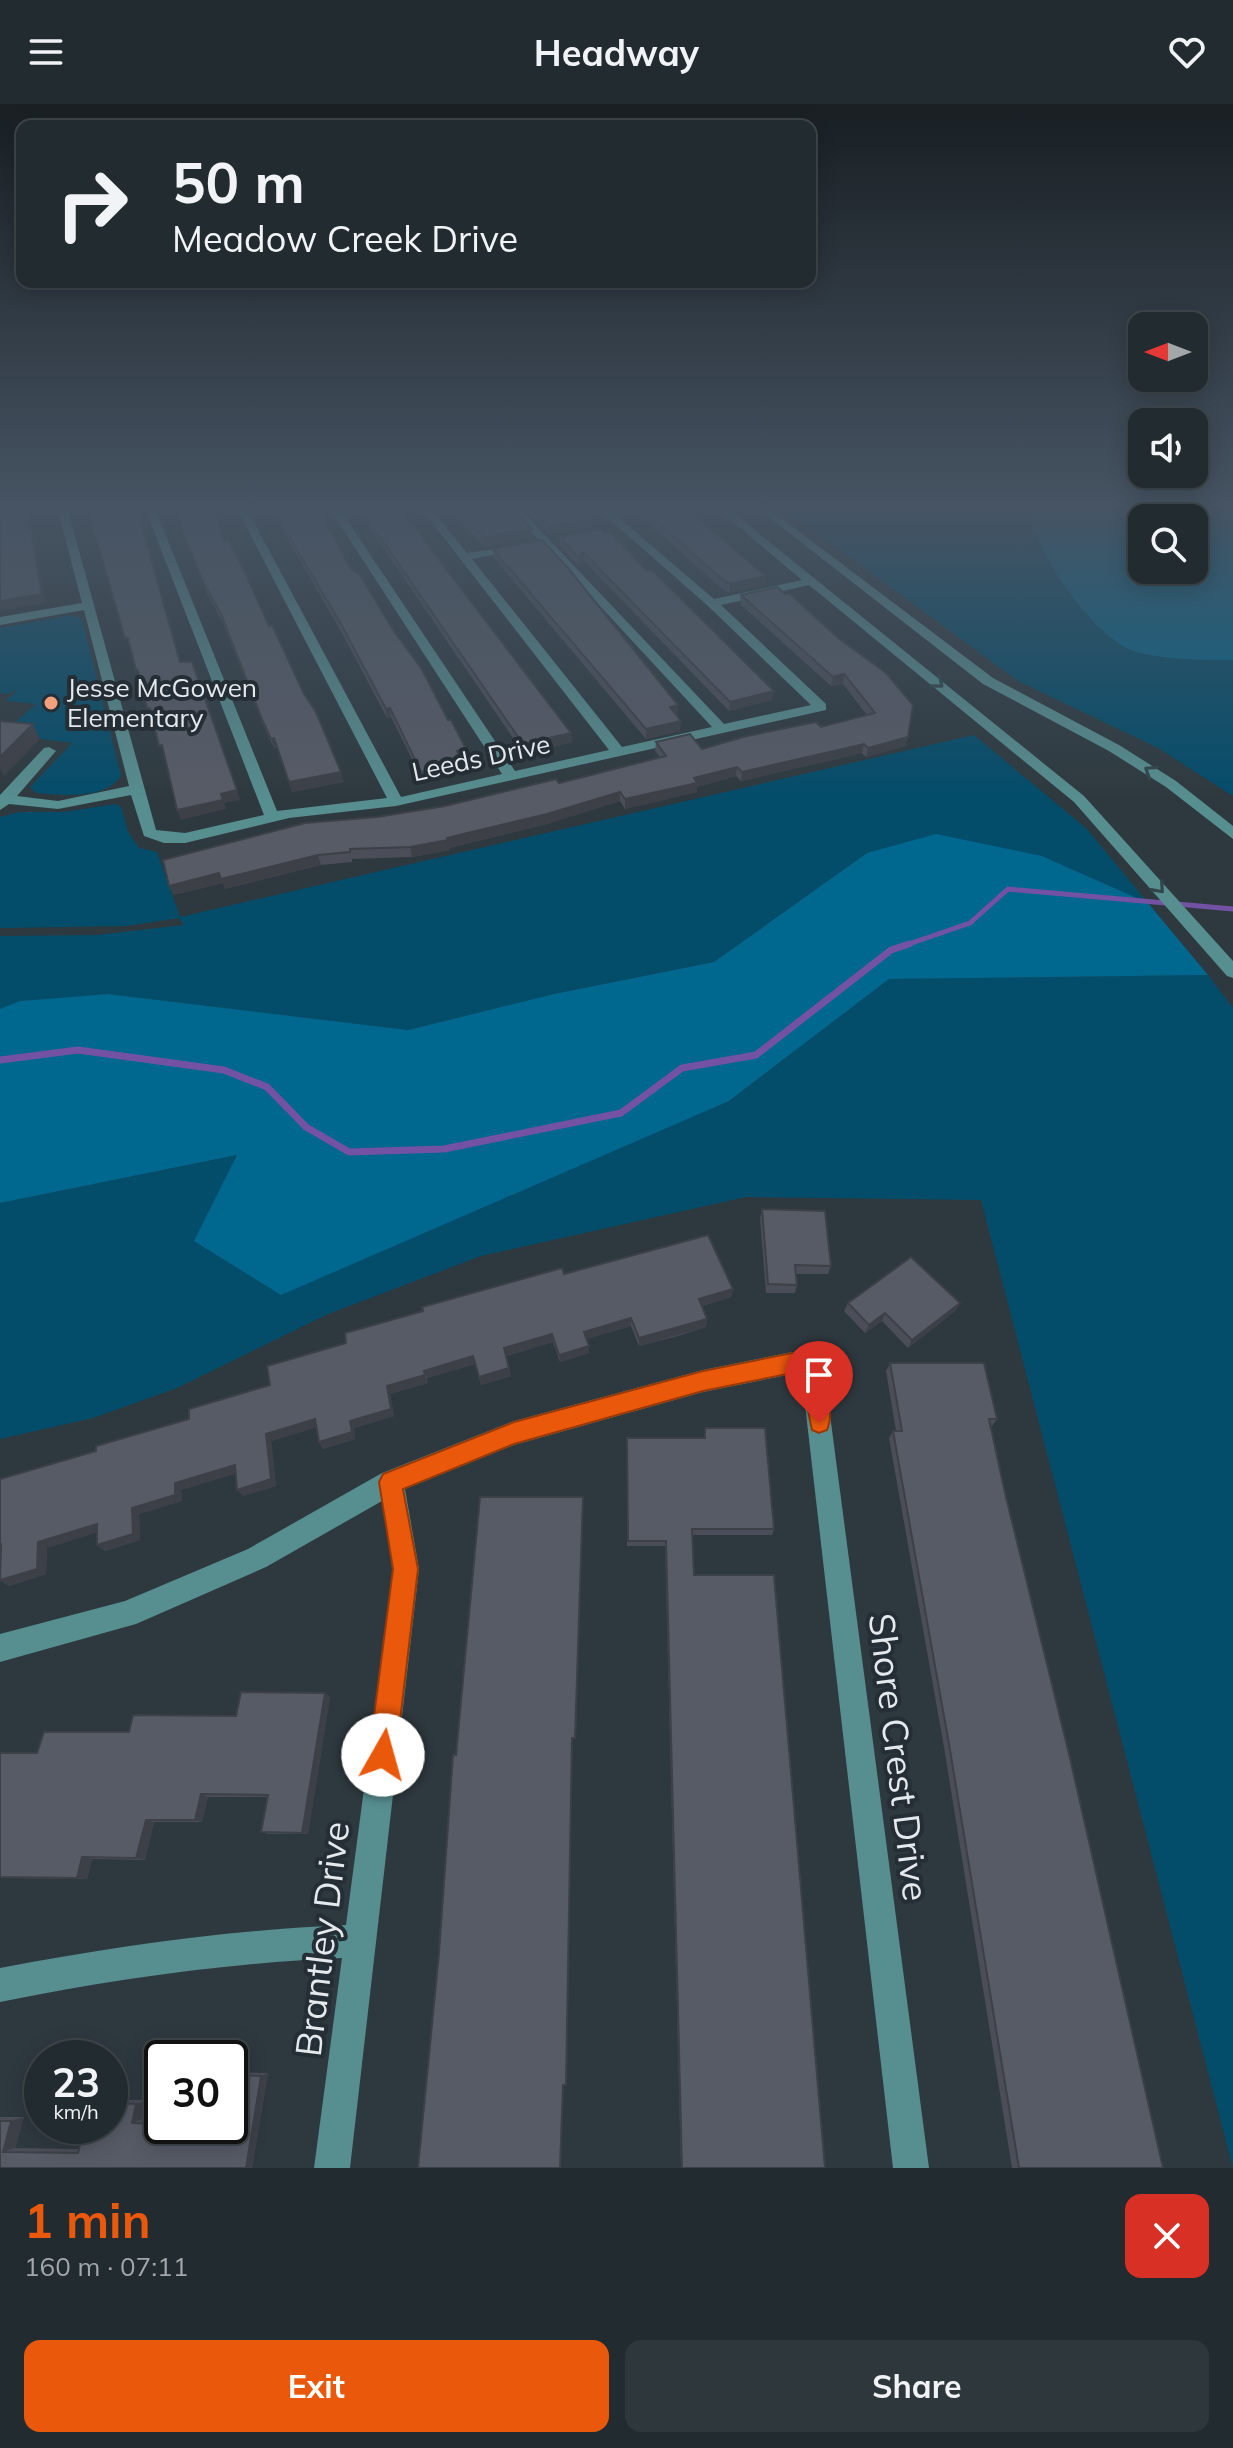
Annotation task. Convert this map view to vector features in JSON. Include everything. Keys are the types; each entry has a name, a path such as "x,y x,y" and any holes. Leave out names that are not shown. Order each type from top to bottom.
{"street":[{"path":"0,621 80,607"},
{"path":"2,801 58,805 137,789 88,607"},
{"path":"189,607 272,817"},
{"path":"297,607 396,802"},
{"path":"400,607 511,776"},
{"path":"505,607 619,753"},
{"path":"608,607 722,730"},
{"name":"Leeds Drive","path":"137,789 149,833 164,838 185,838 272,817 396,802 821,707 717,607"},
{"path":"843,607 1079,799 1233,972"},
{"path":"892,607 988,681 1114,748 1171,784 1233,834"},
{"path":"2,801 49,751"},
{"name":"Shore Crest Drive","path":"391,1482 514,1433 703,1381 792,1363 815,1392 911,2168"},
{"path":"0,1648 126,1614 185,1589 257,1558 391,1482"},
{"name":"Brantley Drive","path":"332,2168 406,1569 391,1482"},
{"path":"0,1985 116,1962 265,1945 360,1941"}],"shaded area":[{"path":"918,607 1082,607 1105,632 1123,646 1140,653 1198,660 1233,660 1233,796 1158,748 1018,681"},
{"path":"1082,607 1233,607 1233,660 1198,660 1140,653 1105,633"},
{"path":"72,615 82,619 121,776 114,784 94,792 70,795 36,793 30,787 72,743 2,734 36,704 6,701 18,688 8,694 0,693 0,628"},
{"path":"974,735 1087,829 1148,903 1042,856 867,853 714,962 554,994 408,1030 108,994 21,1001 0,1009 0,936 97,935 184,925 179,918 126,926 0,928 0,817 20,812 64,812 115,804 121,807 128,832 139,848 157,852 180,917"},
{"path":"936,834 1042,856 1148,903 1208,975 889,979 729,1101 281,1295 194,1241 237,1155 0,1203 0,1009 20,1001 108,994 408,1030 554,994 714,962 867,853"},
{"path":"1208,975 1233,1008 1233,2168 981,1200 746,1197 481,1256 328,1314 177,1388 93,1418 0,1439 0,1203 237,1155 729,1101 889,979"}],"building":[{"path":"116,607 165,607 180,662 192,662 237,790 221,794 223,800 177,810 162,745 159,746 128,638 125,638"},
{"path":"217,607 261,607 316,712 341,772 289,782 274,738 271,739 262,719"},
{"path":"331,607 380,607 421,668 448,720 451,720 466,749 457,751 463,763 421,772 390,708 386,709"},
{"path":"429,607 475,607 571,733 523,744"},
{"path":"543,607 600,607 678,705 670,707 681,721 646,729"},
{"path":"637,607 690,607 774,691 730,702"},
{"path":"755,607 805,607 838,638 886,673 913,705 908,737 868,748 864,744 742,772 737,767 694,778 697,783 625,799 620,792 448,840 410,847 350,849 350,852 318,855 221,879 219,873 169,886 163,860 305,823 377,817 445,806 556,779 559,783 666,756 656,742 690,734 702,749 743,737 816,722 821,727 875,713 844,674 833,677"},
{"path":"0,721 33,724 0,757"},
{"path":"762,1209 825,1211 831,1266 795,1265 797,1285 768,1284"},
{"path":"708,1235 733,1289 699,1299 707,1319 639,1338 631,1318 584,1332 589,1346 559,1355 552,1334 504,1348 509,1368 479,1377 473,1356 424,1371 425,1375 387,1386 391,1409 350,1421 352,1432 319,1442 315,1419 266,1434 271,1479 237,1490 235,1465 175,1483 175,1495 132,1508 133,1534 97,1545 97,1524 38,1542 37,1569 0,1580 0,1479 96,1451 96,1446 189,1419 189,1409 270,1385 267,1366 346,1343 345,1333 423,1311 422,1307 562,1268 564,1274"},
{"path":"911,1257 960,1303 912,1340 885,1313 869,1325 848,1303"},
{"path":"890,1363 984,1363 997,1419 989,1419 1005,1493 1070,1758 1163,2168 1019,2168 949,1744 893,1431 902,1431"},
{"path":"705,1428 765,1428 774,1529 692,1529 694,1575 774,1575 825,2168 682,2168 666,1541 628,1541 627,1438 705,1438"},
{"path":"480,1497 583,1497 575,1738 572,1738 566,2085 563,2085 560,2168 418,2168 439,1953 453,1755 456,1755"},
{"path":"241,1692 325,1693 302,1833 261,1832 268,1795 201,1794 195,1820 146,1820 136,1858 82,1857 77,1878 0,1877 0,1753 37,1753 44,1732 129,1732 133,1715 236,1716"},
{"path":"248,2076 261,2076 246,2168 0,2168 0,2121 11,2121 3,2152 78,2153 80,2144 128,2144 128,2104 136,2104 132,2123 144,2123 144,2144 248,2144"}],"waterway":[{"path":"903,946 970,923 1008,889 1233,909"},
{"path":"903,946 909,944"},
{"path":"0,1060 78,1050 224,1070 267,1087 306,1127 349,1152 444,1149 621,1113 682,1068 756,1055 891,950 903,946"}],"place":[{"name":"Jesse McGowen Elementary","path":"51,703"}],"route":[{"path":"383,1755 406,1569 391,1482 514,1433 703,1381 792,1363 815,1392 819,1423"}]}
